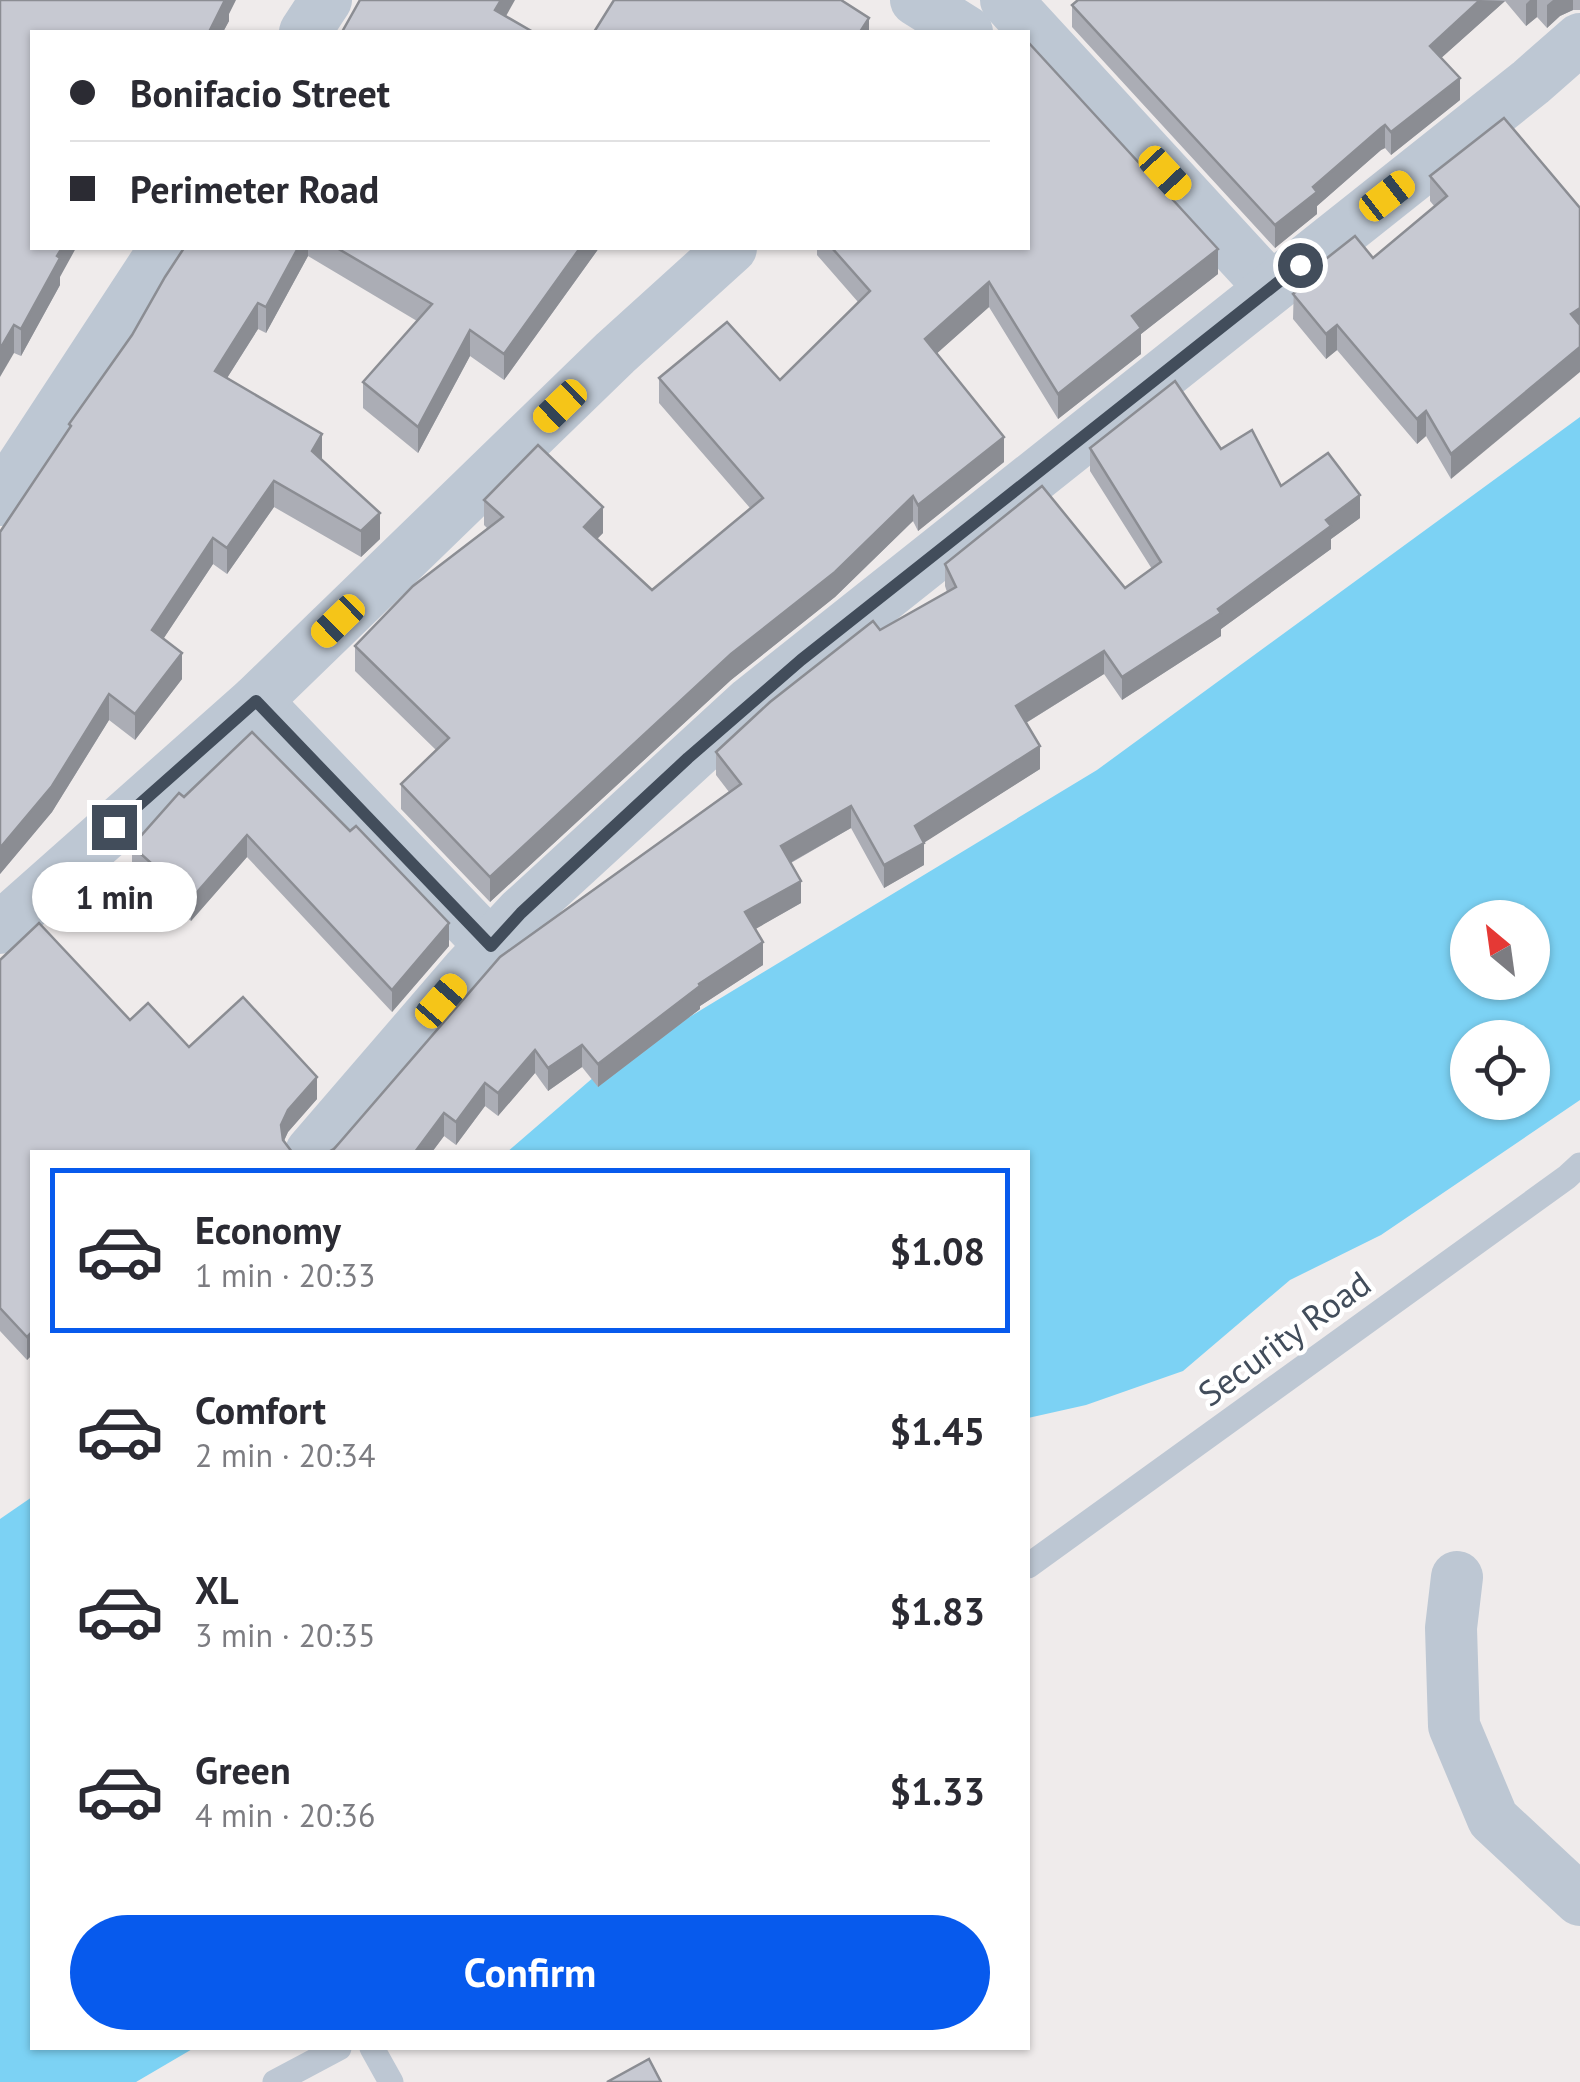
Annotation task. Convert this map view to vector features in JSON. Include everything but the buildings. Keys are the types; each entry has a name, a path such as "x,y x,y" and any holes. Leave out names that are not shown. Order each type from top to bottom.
{"street":[{"path":"305,30 326,0"},
{"path":"916,0 964,30"},
{"path":"969,30 1004,0 1272,288"},
{"path":"313,1150 521,913 750,702 1531,82 1580,39"},
{"path":"0,500 163,250"},
{"path":"0,928 256,701 615,353 728,250"},
{"path":"256,701 491,946"},
{"path":"1457,1577 1451,1628 1454,1726 1493,1819 1580,1900"}],"lane":[{"name":"Security Road","path":"1030,1565 1580,1166"},
{"path":"275,2082 335,2050"},
{"path":"373,2050 391,2082"}],"water":[{"path":"1580,417 1580,1100 1381,1235 1290,1280 1183,1371 1086,1405 1030,1418 1030,1150 509,1150 602,1070 1097,770"},
{"path":"30,1498 30,2050 191,2050 136,2082 0,2082 0,1519"}],"route":[{"path":"114,827 256,701 491,946 521,913 750,702 1300,265"}]}
